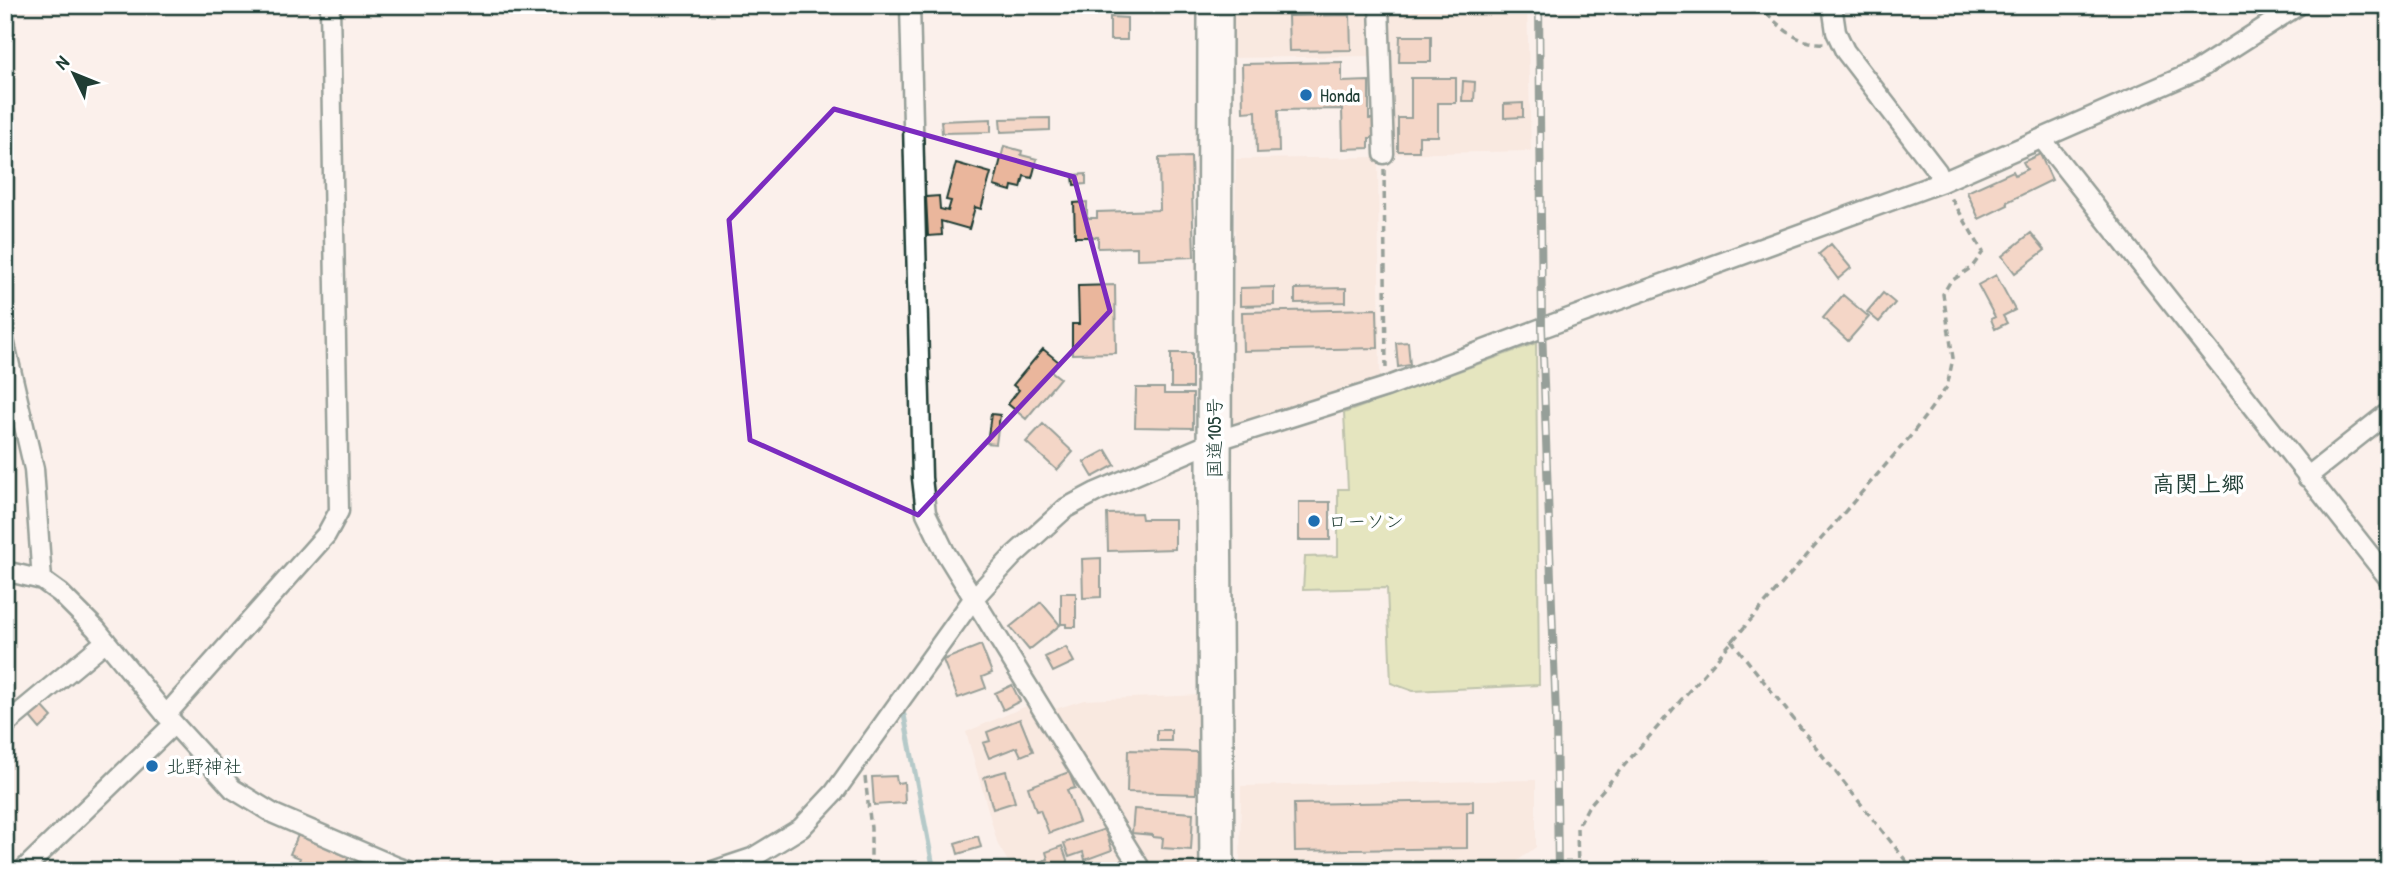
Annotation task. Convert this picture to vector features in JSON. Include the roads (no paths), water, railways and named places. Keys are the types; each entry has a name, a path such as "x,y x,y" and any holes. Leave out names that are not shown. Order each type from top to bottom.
{"highway":[{"name":"国道105号","path":"1215,5 1217,871"}],"street":[{"path":"22,871 170,719 326,535 339,511 330,5"},
{"path":"910,5 922,478 926,513 973,599 1142,871"},
{"path":"1379,5 1384,154"},
{"path":"1832,5 1839,39 1846,51 1937,171 1942,182"},
{"path":"713,871 752,858 801,828 834,793 973,599 1013,556 1066,508 1096,492 1215,441 1386,387 1942,182 2196,71 2299,5"},
{"path":"2042,139 2389,579"},
{"path":"5,344 34,469 42,580"},
{"path":"2307,477 2389,412"},
{"path":"5,571 42,580 60,593 106,641 170,719 233,789 264,808 409,871"},
{"path":"5,725 106,641"}],"waterway":[{"path":"904,715 934,871"}],"railway":[{"path":"1539,5 1542,328 1556,717 1558,871"}],"place":[{"name":"Honda","path":"1306,95"},
{"name":"ローソン","path":"1314,521"},
{"name":"北野神社","path":"152,766"}],"district":[{"name":"高関上郷","path":"2198,484"}]}
